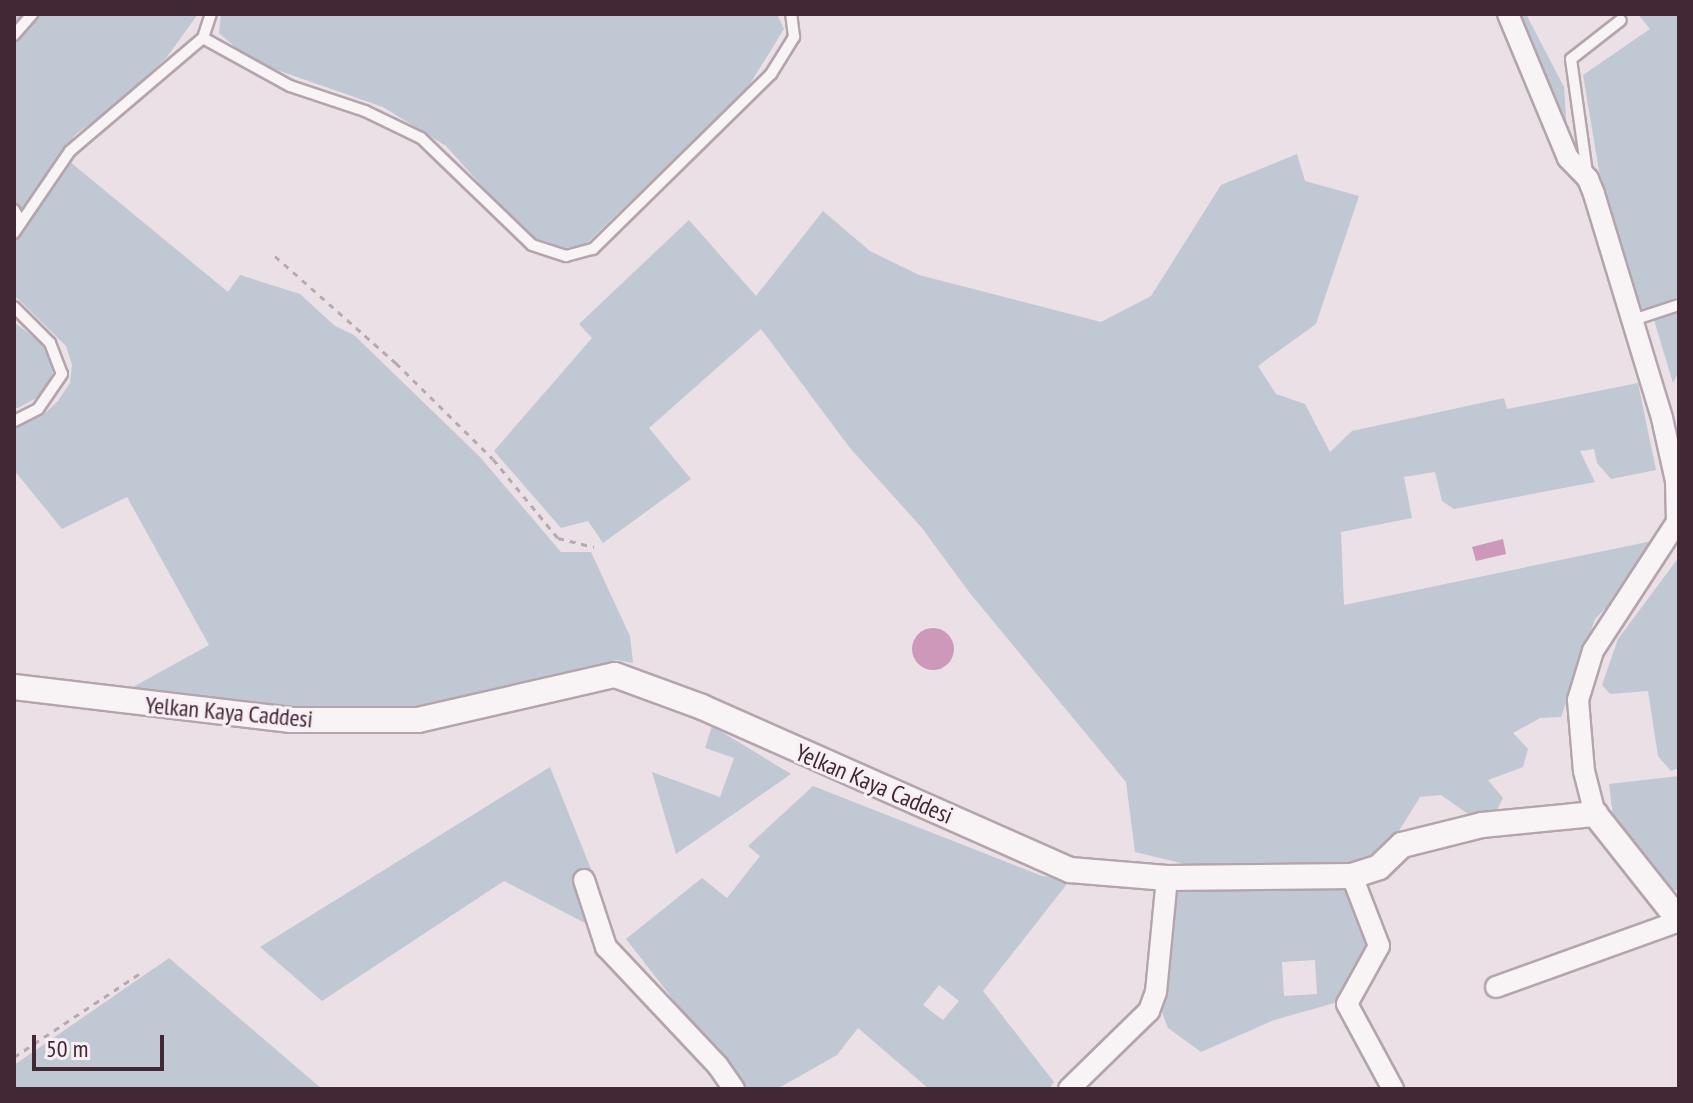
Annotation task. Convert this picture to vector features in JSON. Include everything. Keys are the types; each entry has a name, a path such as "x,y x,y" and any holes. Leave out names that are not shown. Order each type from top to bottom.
{"street":[{"path":"1496,987 1679,920 1595,814 1584,771 1578,700 1593,651 1677,522 1676,481 1633,320 1588,179 1568,158 1508,14"},
{"name":"Yelkan Kaya Caddesi","path":"14,687 291,720 418,720 615,675 702,707 1070,870 1167,878 1352,876 1379,867 1402,845 1469,828 1595,814"},
{"path":"1352,876 1379,946 1347,1004 1393,1089"},
{"path":"1069,1089 1149,1011 1156,992 1167,878"},
{"path":"584,880 606,947 718,1066 734,1089"}],"lane":[{"path":"14,35 32,14"},
{"path":"14,233 85,135 115,116 203,38 211,14"},
{"path":"203,38 278,80 385,119 421,138 532,245 566,256 593,249 762,85 794,37 791,14"},
{"path":"1588,179 1571,59 1621,20"},
{"path":"14,210 21,222"},
{"path":"1633,320 1679,305"},
{"path":"14,307 50,343 62,374 38,409 14,421"}],"path":[{"path":"275,256 396,363 493,459 558,538 594,547"},
{"path":"14,1057 139,974"}],"shaded area":[{"path":"14,14 198,14 167,57 114,107 76,134 14,220"},
{"path":"221,14 777,14 784,29 748,87 586,244 565,248 526,235 446,146 383,107 251,61 219,33"},
{"path":"1515,14 1526,14 1564,87 1567,132"},
{"path":"1638,14 1679,14 1679,296 1647,312 1641,308 1599,171 1583,75 1650,29"},
{"path":"1297,154 1305,181 1359,196 1316,324 1258,366 1276,394 1305,404 1330,452 1352,431 1504,398 1507,409 1638,383 1656,470 1611,479 1597,463 1594,449 1580,451 1595,482 1454,509 1442,501 1435,472 1404,477 1412,518 1341,532 1344,605 1652,541 1628,585 1595,619 1561,717 1540,718 1513,733 1528,749 1523,767 1488,780 1503,798 1497,810 1474,818 1441,795 1420,797 1392,842 1365,863 1345,870 1206,869 1135,852 1126,782 969,592 922,528 850,448 761,329 649,428 691,479 603,543 588,521 561,528 494,451 592,338 579,324 689,220 756,296 823,211 870,251 919,275 1101,322 1151,296 1221,185"},
{"path":"69,161 228,292 240,275 300,294 335,326 354,335 480,457 561,552 591,552 630,636 633,663 617,660 404,711 295,710 133,687 209,645 127,497 62,529 14,470 14,425 42,416 70,383 72,365 66,346 14,295 14,244"},
{"path":"1679,311 1679,371 1673,383 1654,320"},
{"path":"14,322 41,343 53,365 52,380 40,396 18,408 14,408"},
{"path":"1503,539 1506,554 1476,561 1472,547"},
{"path":"1679,557 1679,768 1671,771 1658,756 1648,691 1610,694 1602,685 1618,639"},
{"path":"933,628 948,634 954,649 948,664 933,670 918,664 912,649 918,634"},
{"path":"712,726 791,774 676,854 652,772 720,797 734,758 705,748"},
{"path":"550,767 605,904 610,936 504,881 322,1001 260,947"},
{"path":"1679,776 1679,890 1671,890 1613,816 1609,784"},
{"path":"813,786 1042,876 1070,880 983,991 1054,1082 1049,1089 929,1089 858,1028 837,1055 777,1089 743,1089 626,939 702,878 727,898 760,856 748,846","holes":["939,985 959,1001 943,1020 923,1005"]},
{"path":"1348,883 1369,945 1338,1002 1274,1020 1201,1052 1168,1028 1162,1012 1178,886","holes":["1315,960 1317,994 1284,996 1282,962"]},
{"path":"169,958 322,1089 14,1089 14,1065"}]}
